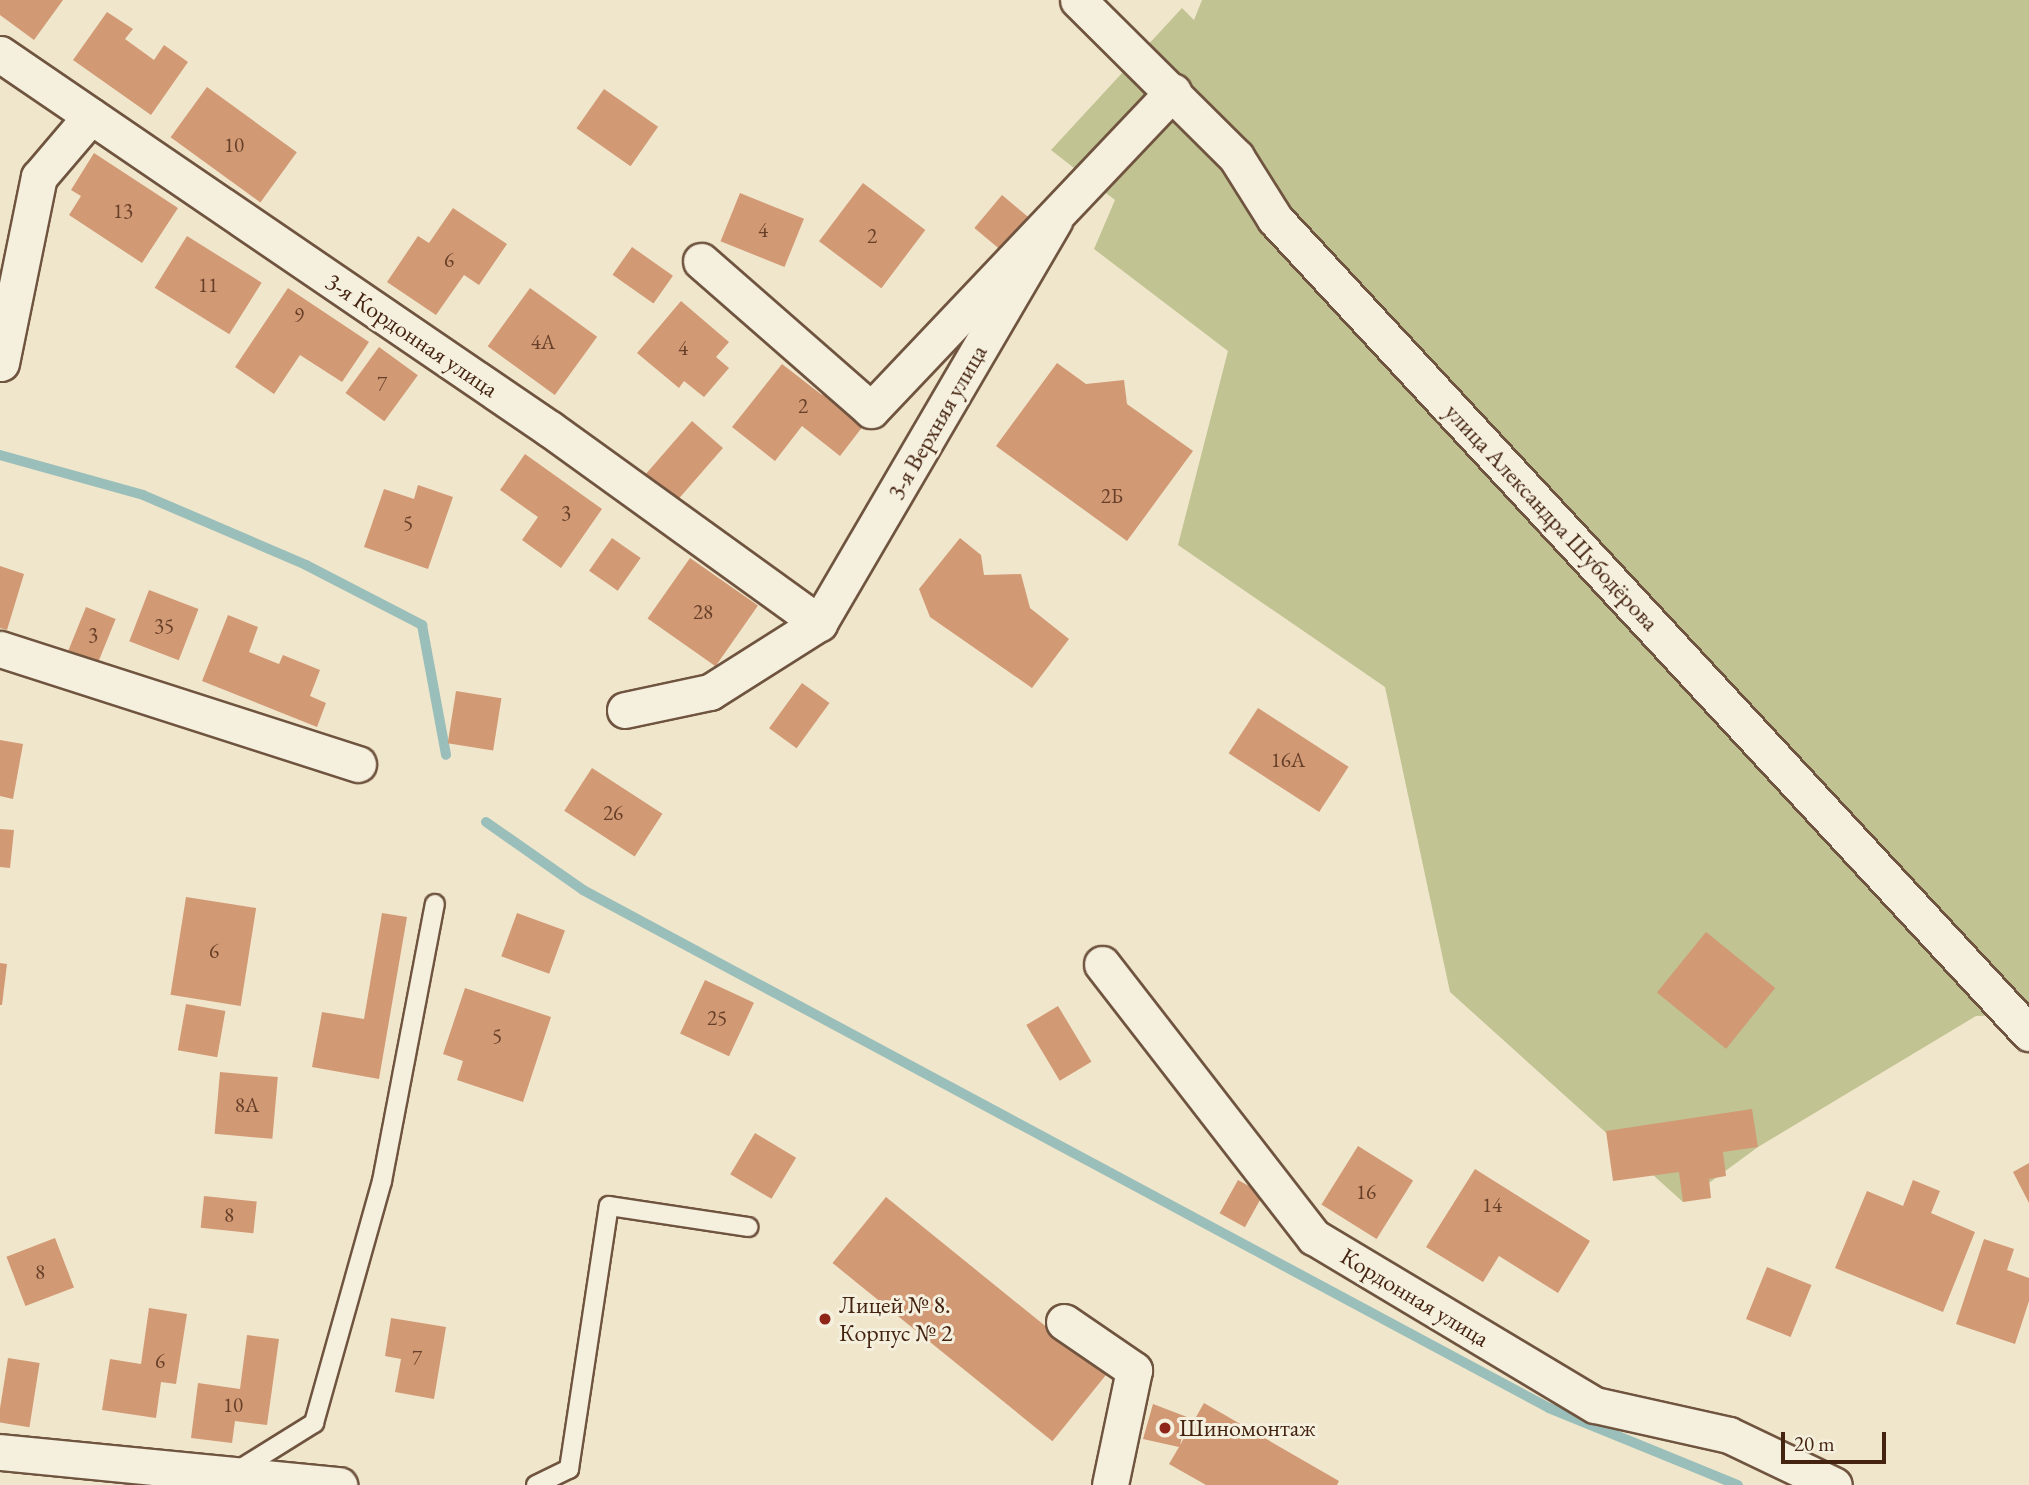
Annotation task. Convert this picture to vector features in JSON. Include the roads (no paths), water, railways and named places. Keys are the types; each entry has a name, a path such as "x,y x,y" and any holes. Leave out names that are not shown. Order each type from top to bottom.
{"street":[{"name":"улица Александра Шубодёрова","path":"1078,0 1236,157 1275,219 2029,1033"},
{"name":"3-я Кордонная улица","path":"0,54 550,429 819,622"},
{"path":"701,261 871,410 1054,221 1173,92"},
{"path":"1,363 39,177 91,116"},
{"name":"3-я Верхняя улица","path":"819,622 1054,221"},
{"path":"625,710 710,692 819,622"},
{"path":"0,649 358,764"},
{"name":"Кордонная улица","path":"1102,964 1314,1237 1595,1405 1729,1435 1834,1485"},
{"path":"1064,1322 1134,1370 1110,1485"},
{"path":"0,1452 339,1485"}],"lane":[{"path":"231,1475 314,1423 382,1181 435,904"},
{"path":"536,1485 569,1469 609,1206 748,1227"}],"waterway":[{"path":"0,455 143,495 306,565 422,625 446,755"},
{"path":"486,822 583,890 1549,1408 1738,1485"}],"place":[{"name":"Лицей № 8. Корпус № 2","path":"825,1319"},
{"name":"Шиномонтаж","path":"1165,1428"}]}
